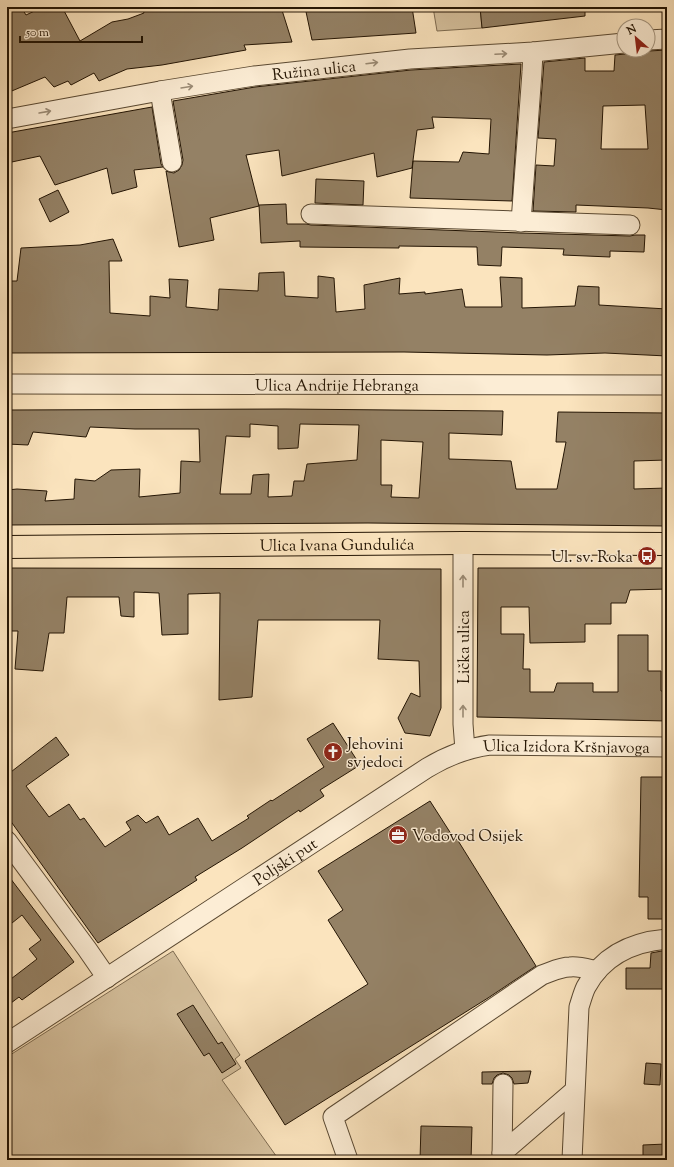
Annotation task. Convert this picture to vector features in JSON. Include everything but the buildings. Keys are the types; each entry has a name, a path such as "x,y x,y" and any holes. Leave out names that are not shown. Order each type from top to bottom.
{"main road":[{"name":"Ulica Ivana Gundulića","path":"7,547 463,543 667,544"}],"street":[{"path":"656,40 667,39"},
{"name":"Ružina ulica","path":"7,119 160,91 254,76 410,59 533,52 616,44"},
{"path":"522,222 533,52"},
{"path":"160,91 172,162"},
{"path":"311,214 630,225"},
{"name":"Ulica Andrije Hebranga","path":"7,384 667,385"},
{"name":"Lička ulica","path":"463,543 463,724 465,750"},
{"name":"Ulica Izidora Kršnjavoga","path":"465,750 490,745 667,747"},
{"name":"Poljski put","path":"7,1043 427,768 453,754 465,750"},
{"path":"7,841 107,978"},
{"path":"572,1160 574,1090 579,1007 586,988 597,971 613,955 631,946 667,939"},
{"path":"348,1160 333,1117 542,976 556,969 570,966 597,971"},
{"path":"502,1084 502,1156"},
{"path":"502,1156 574,1090"}],"shaded area":[{"path":"433,7 480,7 482,28 437,31"},
{"path":"173,951 240,1055 235,1059 241,1068 222,1080 279,1160 7,1160 7,1057"}],"place":[{"name":"Ul. sv. Roka","path":"647,556"},
{"name":"Jehovini svjedoci","path":"333,752"},
{"name":"Vodovod Osijek","path":"398,835"}]}
